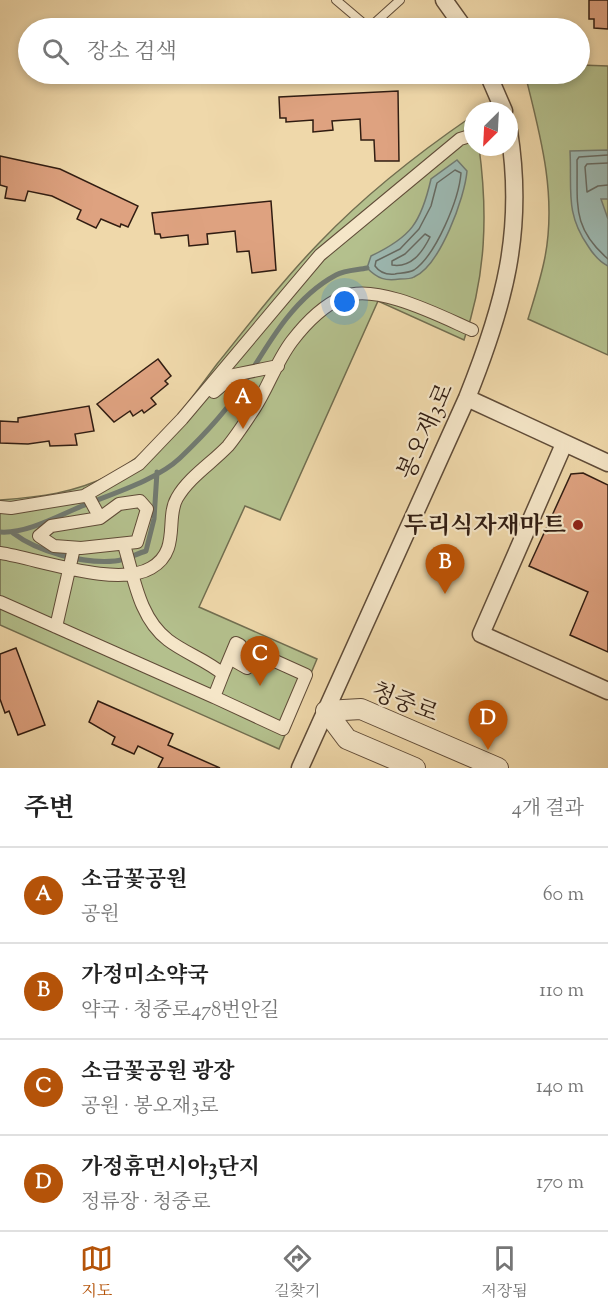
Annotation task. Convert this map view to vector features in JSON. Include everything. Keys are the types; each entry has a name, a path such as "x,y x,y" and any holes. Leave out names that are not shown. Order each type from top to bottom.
{"street":[{"path":"444,0 457,18"},
{"path":"492,84 500,102"},
{"path":"0,507 11,508 87,494 139,464 182,419 320,255 424,168 464,138"},
{"name":"봉오재3로","path":"300,768 467,398 491,338 509,272 515,213 513,156"},
{"path":"0,553 95,575 133,573 152,568 170,544 176,499 228,446 255,408 291,342 317,313 344,296 372,294 416,306 472,330"},
{"path":"182,419 234,375 278,366"},
{"path":"467,398 608,463"},
{"path":"564,444 481,634 608,691"},
{"path":"87,494 100,518"},
{"path":"140,501 147,509 144,527 137,542 124,545 74,548 54,546 39,536 51,526 100,518 119,504 140,501"},
{"path":"124,545 140,603 167,639 206,660 223,674"},
{"path":"56,627 74,548"},
{"path":"0,602 288,731 311,678 255,652 248,668 233,660 240,645 236,643 214,697"},
{"name":"청중로","path":"326,711 361,709 498,768"},
{"path":"326,711 348,739 415,768"}],"lane":[{"path":"336,0 356,18"},
{"path":"379,18 400,0"}],"green space":[{"path":"590,65 608,66 608,355 528,319 545,257 549,210 545,164 527,84 590,84"},
{"path":"464,122 464,156 480,156 484,196 481,268 464,340 378,301 280,520 245,506 199,607 317,659 279,749 0,625 0,500 43,496 84,486 110,475 142,453 169,426 267,302 320,242 392,176"}],"water":[{"path":"608,150 608,199 601,199 608,219 608,266 592,252 576,223 571,201 570,151"},
{"path":"457,160 467,171 462,197 442,245 433,259 424,270 411,278 395,280 375,275 367,268 371,256 405,235 418,218 431,179"}],"building":[{"path":"589,0 608,0 608,29 594,28 594,19 589,18"},
{"path":"398,91 399,161 375,161 374,140 361,140 360,119 332,121 333,130 313,132 313,120 286,122 286,118 280,118 279,97"},
{"path":"0,156 60,169 138,206 128,227 121,224 120,227 101,219 96,228 77,219 81,210 52,196 28,191 25,201 5,198 7,187 0,185"},
{"path":"271,201 276,270 252,273 249,251 237,252 235,231 207,234 208,244 189,246 188,235 161,238 160,234 155,234 152,213"},
{"path":"158,359 171,376 165,381 168,384 151,398 156,404 144,413 142,410 133,416 130,411 114,422 97,404"},
{"path":"89,406 94,431 75,434 77,445 50,446 49,441 28,444 0,443 0,421 18,422 18,418"},
{"name":"두리식자재마트","path":"583,473 608,485 608,652 570,635 588,592 529,566 571,474"},
{"path":"16,648 45,725 18,735 9,711 5,713 0,699 0,654"},
{"path":"98,701 173,734 168,745 220,768 158,768 163,758 138,746 134,754 112,744 115,737 89,722"}],"waterway":[{"path":"0,532 10,532 42,524 133,486 170,466 222,414 294,309 307,296 336,275 367,268"},
{"path":"13,533 48,551 89,561 119,560 146,551 154,519 157,472"}],"place":[{"name":"소금꽃공원","path":"243,429"},
{"name":"두리식자재마트","path":"578,525"},
{"name":"가정미소약국","path":"445,594"},
{"name":"소금꽃공원 광장","path":"260,686"},
{"name":"가정휴먼시아3단지","path":"488,750"}]}
